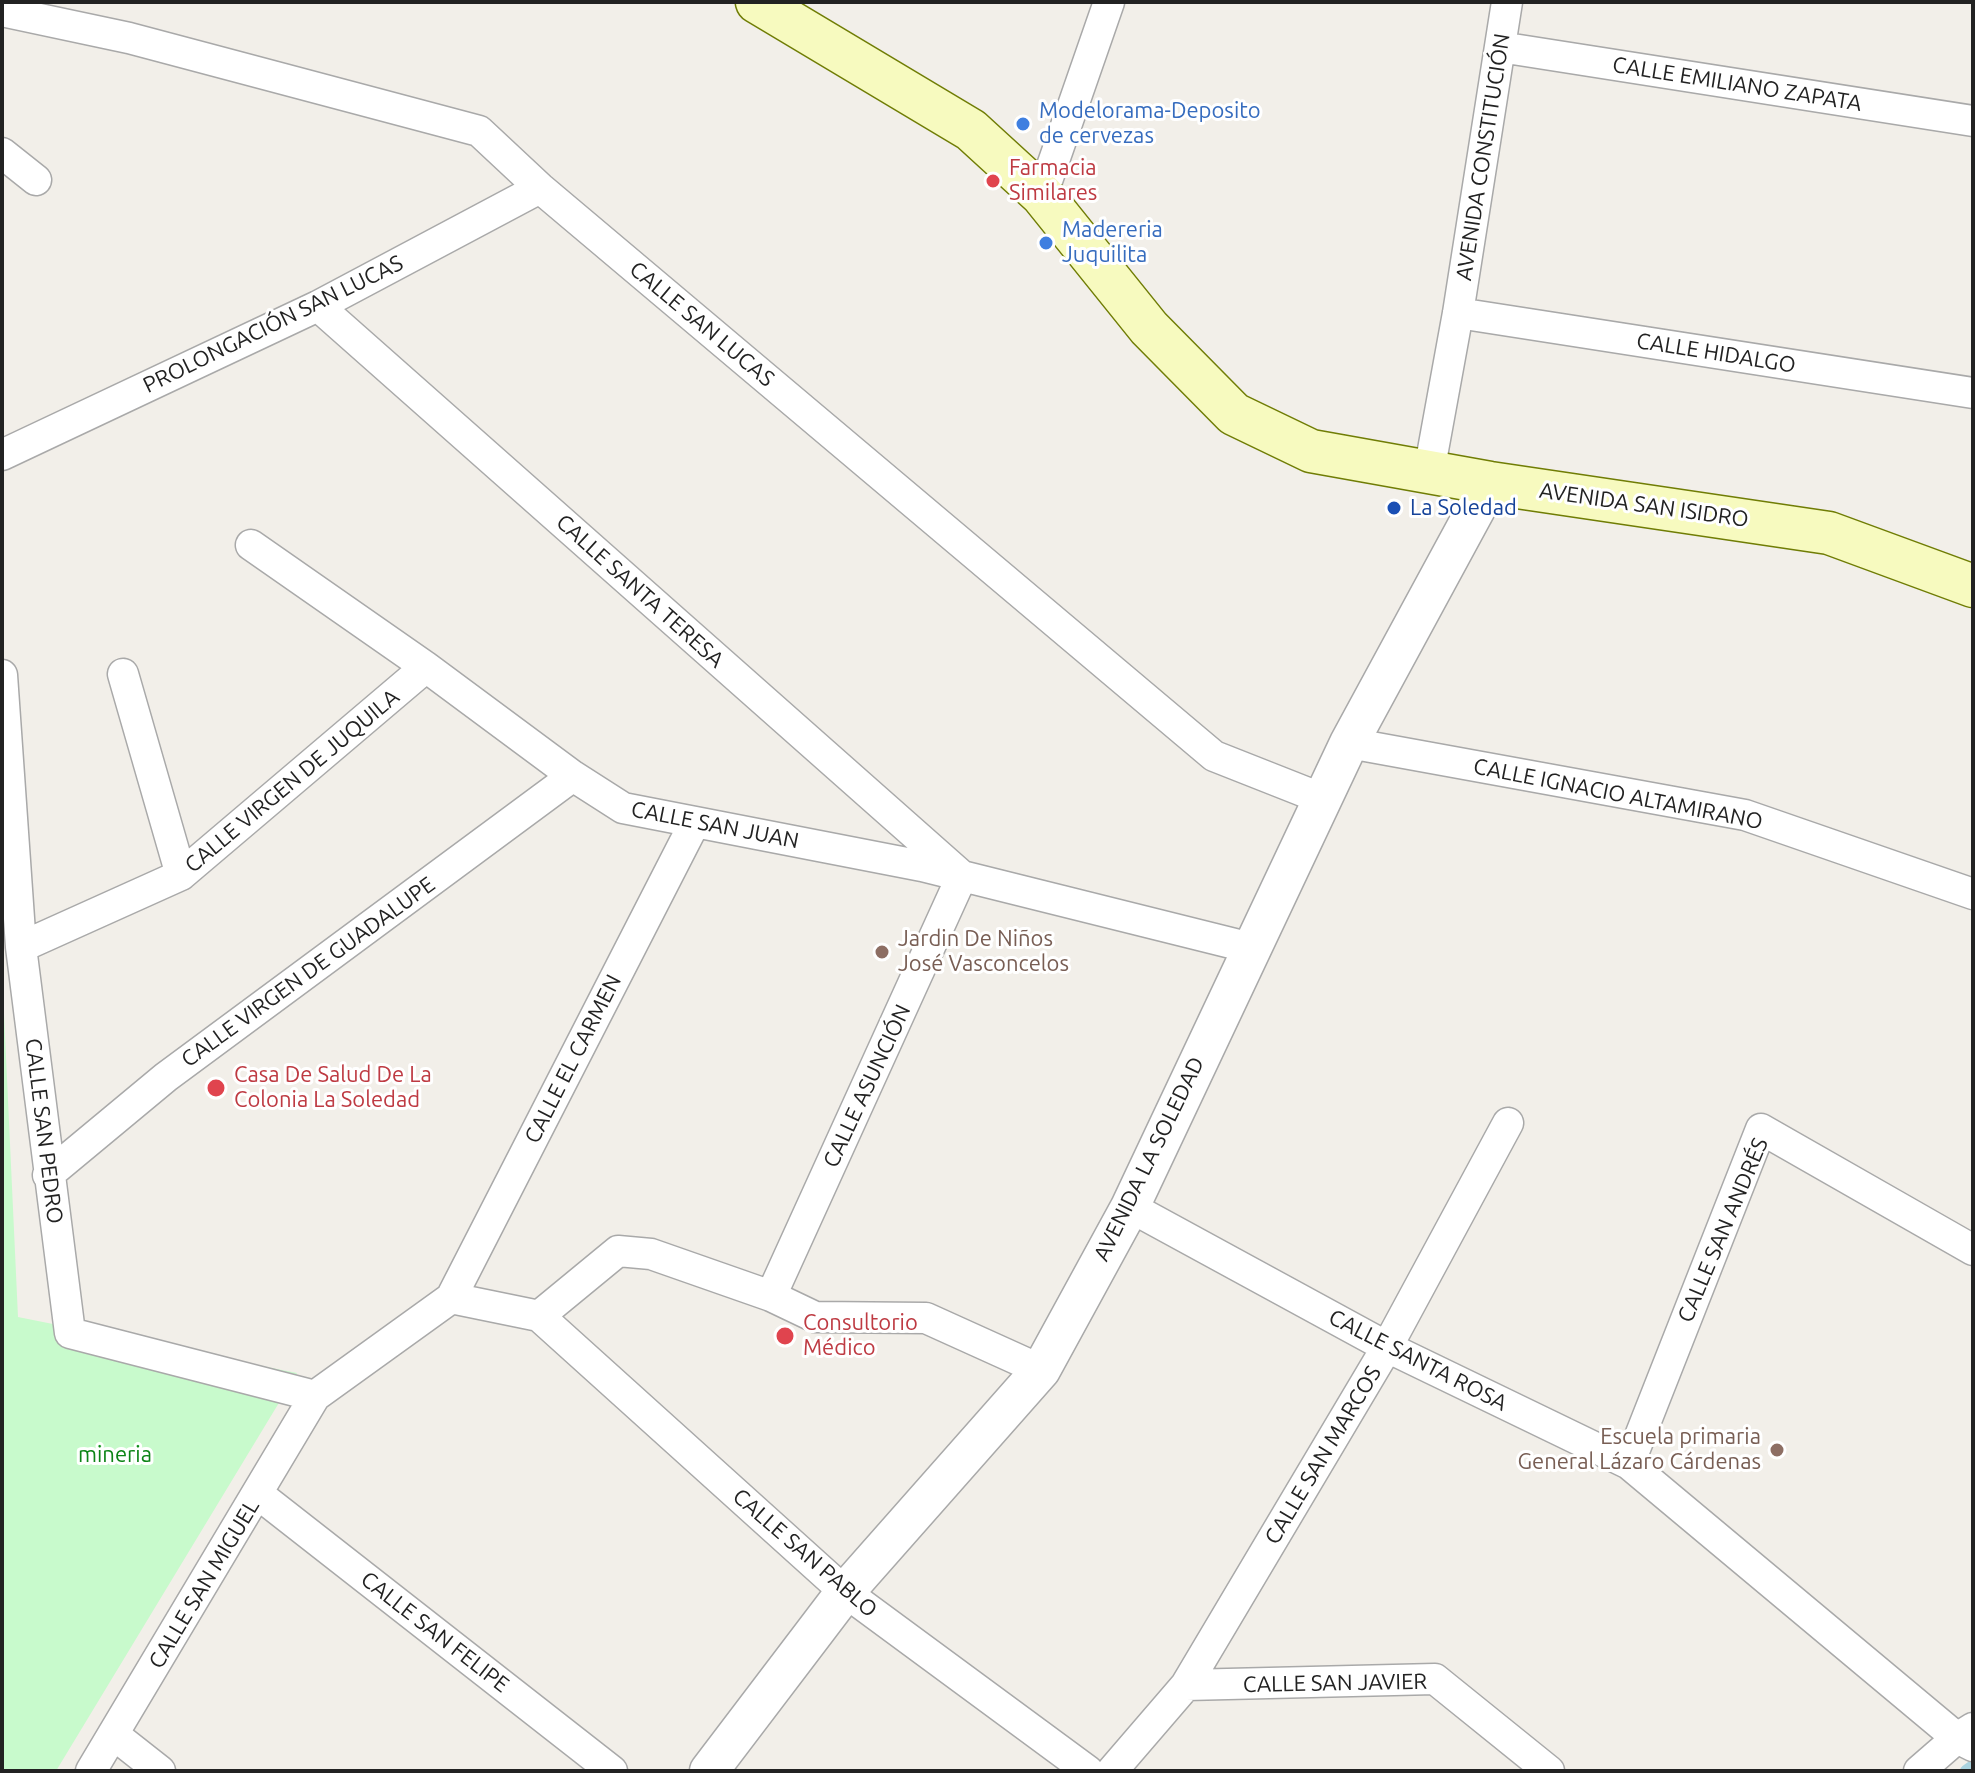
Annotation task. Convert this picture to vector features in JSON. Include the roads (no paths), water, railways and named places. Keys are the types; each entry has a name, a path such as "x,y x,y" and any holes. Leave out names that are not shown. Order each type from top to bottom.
{"main road":[{"name":"AVENIDA SAN ISIDRO","path":"757,2 971,130 1042,195 1149,328 1234,414 1311,451 1490,483 1829,533 1973,586"}],"street":[{"path":"1042,195 1109,2"},
{"name":"AVENIDA CONSTITUCIÓN","path":"1429,472 1458,313 1507,2"},
{"name":"CALLE SAN LUCAS","path":"2,11 129,38 479,131 540,188 1214,756 1323,799"},
{"name":"CALLE EMILIANO ZAPATA","path":"1500,47 1973,121"},
{"path":"2,153 36,180"},
{"name":"PROLONGACIÓN SAN LUCAS","path":"2,455 318,306 540,188"},
{"name":"CALLE SANTA TERESA","path":"318,306 962,876"},
{"name":"CALLE HIDALGO","path":"1458,313 1973,393"},
{"name":"AVENIDA LA SOLEDAD","path":"709,1771 845,1592 1041,1370 1130,1207 1349,743 1490,483"},
{"name":"CALLE SAN JUAN","path":"251,545 426,667 573,776 623,808 962,876 1251,948"},
{"name":"CALLE VIRGEN DE JUQUILA","path":"21,947 181,875 426,667"},
{"path":"123,674 181,875"},
{"name":"CALLE SAN PEDRO","path":"2,675 21,947 70,1333 315,1396"},
{"name":"CALLE IGNACIO ALTAMIRANO","path":"1349,743 1745,815 1973,894"},
{"name":"CALLE VIRGEN DE GUADALUPE","path":"48,1175 166,1077 573,776"},
{"name":"CALLE EL CARMEN","path":"451,1298 695,822"},
{"name":"CALLE ASUNCIÓN","path":"771,1296 962,876"},
{"name":"CALLE SAN MARCOS","path":"1112,1771 1186,1685 1387,1347 1508,1123"},
{"name":"CALLE SAN ANDRÉS","path":"1629,1464 1761,1129 1973,1250"},
{"name":"CALLE SANTA ROSA","path":"1130,1207 1387,1347 1629,1464 1968,1737"},
{"path":"315,1396 451,1298 539,1316 618,1251 651,1254 771,1296 815,1317 926,1318 1041,1370"},
{"name":"CALLE SAN PABLO","path":"539,1316 845,1592 1088,1771"},
{"name":"CALLE SAN MIGUEL","path":"91,1771 315,1396"},
{"name":"CALLE SAN FELIPE","path":"258,1494 612,1771"},
{"name":"CALLE SAN JAVIER","path":"1186,1685 1435,1679 1549,1771"},
{"path":"113,1734 160,1771"},
{"path":"1919,1771 1968,1737"}],"waterway":[{"path":"1966,1771 1973,1766"}],"place":[{"name":"Modelorama-Deposito de cervezas","path":"1023,124"},
{"name":"Farmacia Similares","path":"993,181"},
{"name":"Madereria Juquilita","path":"1046,243"},
{"name":"La Soledad","path":"1394,508"},
{"name":"Jardin De Niños José Vasconcelos","path":"882,952"},
{"name":"Casa De Salud De La Colonia La Soledad","path":"216,1088"},
{"name":"Consultorio Médico","path":"785,1336"},
{"name":"Escuela primaria General Lázaro Cárdenas","path":"1777,1450"}],"park label":[{"name":"mineria","path":"115,1455"}]}
